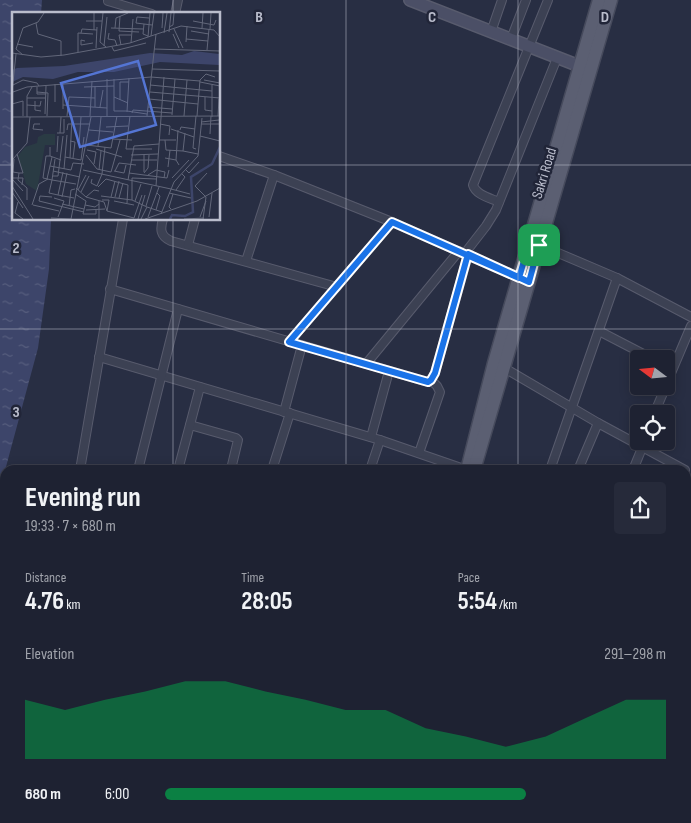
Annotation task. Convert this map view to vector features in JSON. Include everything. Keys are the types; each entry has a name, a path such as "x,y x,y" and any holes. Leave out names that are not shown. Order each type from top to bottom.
{"main road":[{"name":"Sakri Road","path":"586,68 599,0"},
{"name":"Sakri Road","path":"469,465 586,68 610,0"},
{"name":"Sakri Road","path":"475,465 499,365"}],"street":[{"path":"491,32 502,0"},
{"path":"511,39 526,0"},
{"path":"499,202 478,192 473,185 548,0"},
{"path":"108,1 145,12"},
{"path":"414,1 586,68"},
{"path":"366,364 486,226 499,202 557,58"},
{"path":"220,156 274,175 392,222 524,280"},
{"path":"246,261 274,175"},
{"path":"81,465 123,220"},
{"path":"163,220 161,229 166,238 337,287"},
{"path":"188,245 195,220"},
{"path":"289,342 392,222"},
{"path":"535,243 617,278 691,317"},
{"path":"110,289 424,382 431,380 435,373 464,253"},
{"path":"552,465 617,278"},
{"path":"139,465 178,309"},
{"path":"675,358 691,326"},
{"path":"599,331 636,350"},
{"path":"273,465 302,345"},
{"path":"98,357 371,437 453,465"},
{"path":"499,365 598,424 630,440"},
{"path":"371,437 389,371"},
{"path":"419,453 440,392 438,386 431,380"},
{"path":"179,465 200,387"},
{"path":"580,465 598,424"},
{"path":"190,425 236,438 238,440 232,465"},
{"path":"372,465 380,440"},
{"path":"635,465 639,450"},
{"path":"650,450 676,465"}],"water":[{"path":"0,0 42,0 41,12 12,12 12,220 51,220 49,269 38,348 6,465 0,465"}],"route":[{"path":"539,245 529,282 519,278 468,254 435,373 428,382 289,342 392,222 468,254 519,278 530,240 539,245"}]}
